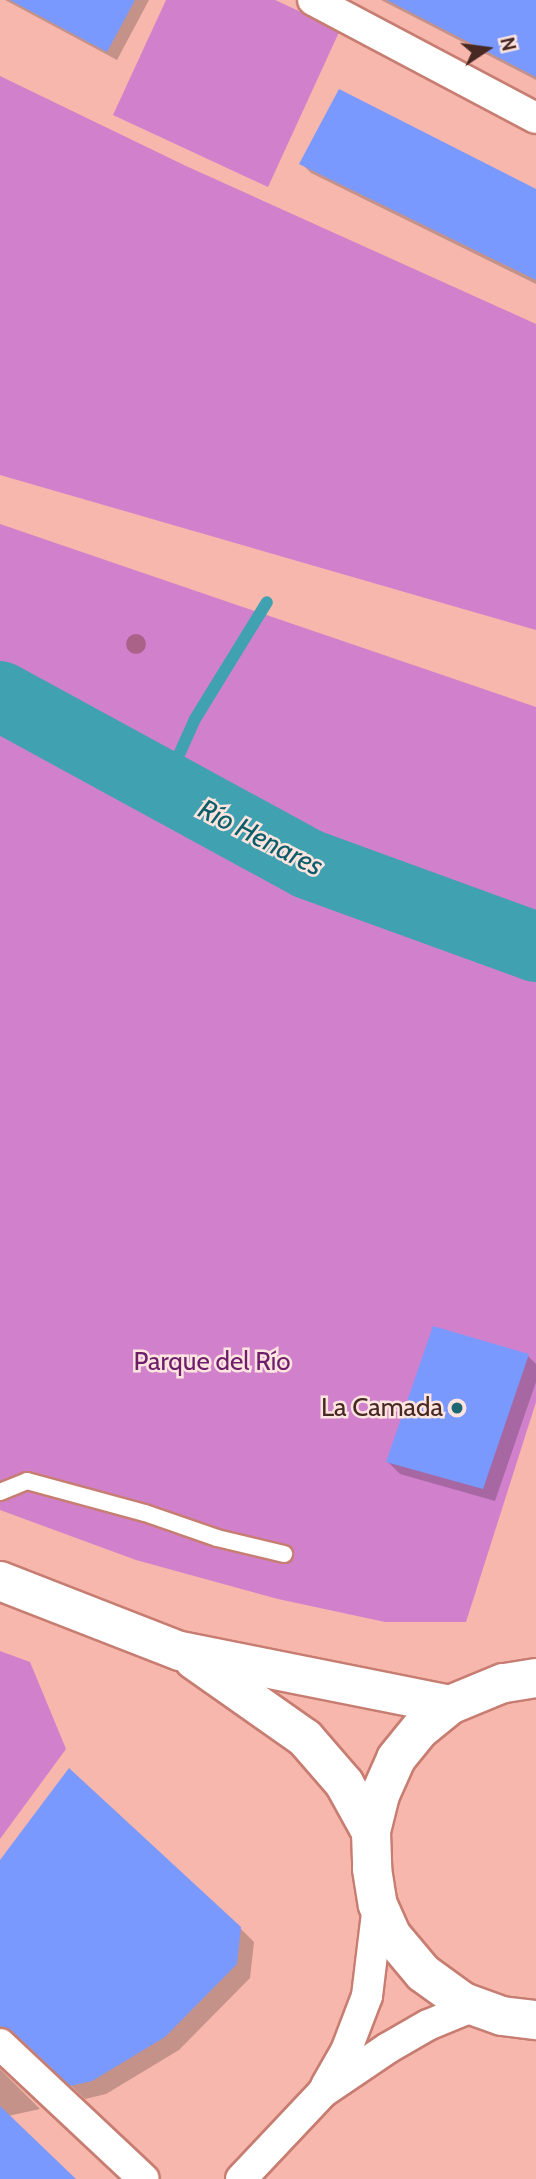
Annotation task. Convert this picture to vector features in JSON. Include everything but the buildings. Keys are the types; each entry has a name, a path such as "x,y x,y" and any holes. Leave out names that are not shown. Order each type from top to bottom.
{"street":[{"path":"313,0 536,118"},
{"path":"0,1581 180,1651 450,1705"},
{"path":"180,1651 304,1738 344,1783 372,1832"},
{"path":"536,1677 503,1683 450,1705 420,1729 396,1759 380,1795 372,1832 372,1869 378,1905 391,1936 423,1973 474,2006 502,2016 536,2020"},
{"path":"323,2092 346,2051 367,1996 378,1905"},
{"path":"240,2179 323,2092 387,2048 428,2025 474,2006"},
{"path":"5,2060 144,2179"}],"lane":[{"path":"0,1492 27,1481 145,1513 217,1538 284,1553"}],"green space":[{"path":"166,0 275,0 340,30 268,187 113,115"},
{"path":"0,76 186,166 536,324 536,630 0,475"},
{"name":"Parque del Río","path":"0,524 536,707 536,1402 466,1622 385,1622 278,1599 136,1560 0,1510"},
{"path":"0,1651 30,1662 66,1749 0,1839"}],"waterway":[{"path":"165,786 195,719 267,602"},
{"name":"Río Henares","path":"0,696 308,864 536,947"}],"place":[{"name":"La Camada","path":"457,1408"}]}
